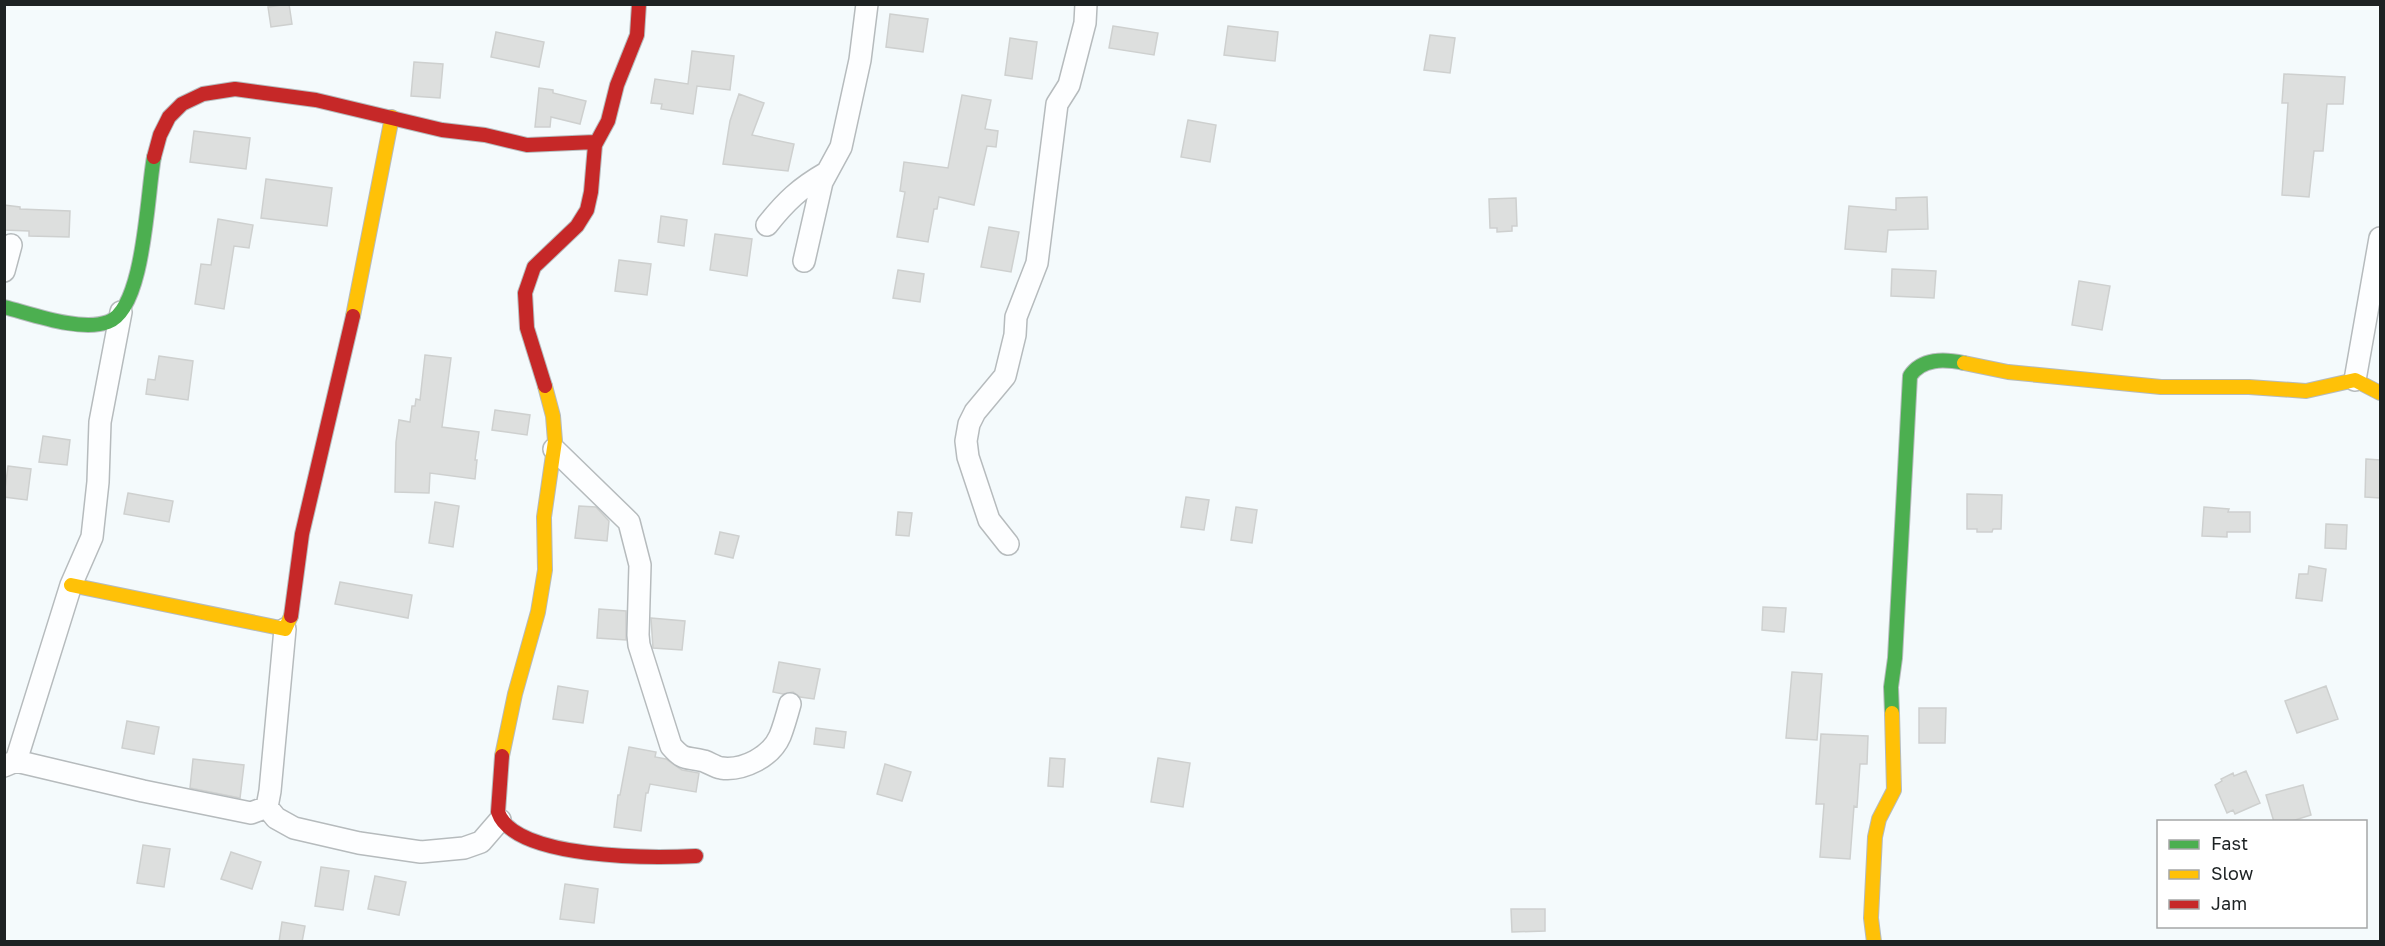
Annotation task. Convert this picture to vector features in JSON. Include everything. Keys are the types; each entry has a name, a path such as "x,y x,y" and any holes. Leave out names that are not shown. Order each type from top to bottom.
{"street":[{"path":"639,4 641,24 639,34 618,81 608,121 595,142 590,201 583,219 573,231 537,262 528,278 525,294 526,316 535,358 554,416 554,449 544,517 545,572 538,616 511,707 498,785 497,806 500,820 519,835 550,845 628,857 696,856"},
{"path":"804,261 826,172 841,147 860,60 867,4"},
{"path":"1008,544 989,520 968,458 966,441 969,424 975,412 1005,376 1015,335 1016,317 1037,263 1057,104 1069,85 1085,23 1086,4"},
{"path":"4,307 49,319 88,323 108,322 121,312 127,304 140,264 154,153 167,122 180,105 199,95 243,89 316,100 442,130 485,135 527,145 595,142"},
{"path":"392,117 351,328 302,534 290,621 285,629 267,807 276,818 294,828 359,843 420,852 464,848 481,842 500,820"},
{"path":"767,225 787,200 826,172"},
{"path":"2355,380 2380,238"},
{"path":"4,271 11,245"},
{"path":"121,312 100,422 93,537 71,585 10,763 251,813 267,807"},
{"path":"1874,942 1871,918 1875,837 1879,819 1894,790 1890,687 1895,658 1908,388 1910,376 1916,367 1935,360 1956,361 2008,372 2161,387 2249,387 2306,391 2355,380 2380,393"},
{"path":"554,449 629,522 640,565 639,645 671,746 688,760 704,761 719,768 751,763 764,756 779,738 790,704"},
{"path":"71,585 285,629"}],"building":[{"path":"289,4 292,24 271,27 268,7"},
{"path":"890,14 928,19 923,52 886,47"},
{"path":"1113,26 1158,33 1154,55 1109,48"},
{"path":"1228,26 1278,32 1275,61 1224,55"},
{"path":"496,32 544,42 539,67 491,57"},
{"path":"1430,35 1455,38 1450,73 1424,70"},
{"path":"1010,38 1037,42 1032,79 1005,75"},
{"path":"692,51 734,56 730,90 697,86 693,114 661,109 662,104 651,103 655,79 688,84"},
{"path":"414,62 443,64 440,98 411,96"},
{"path":"2284,74 2345,77 2343,104 2327,104 2323,151 2314,151 2309,197 2282,195 2288,103 2282,103"},
{"path":"539,88 553,90 553,93 586,101 580,124 551,117 550,127 535,127"},
{"path":"739,94 764,103 752,135 794,144 788,171 723,164 730,121"},
{"path":"962,95 991,100 985,129 998,131 996,147 987,146 974,205 939,197 937,209 934,209 928,242 897,237 905,192 900,191 904,162 948,168"},
{"path":"1188,120 1216,125 1210,162 1181,157"},
{"path":"194,131 250,138 246,169 190,162"},
{"path":"266,179 332,188 327,226 261,218"},
{"path":"1927,197 1928,229 1888,230 1886,252 1845,249 1849,206 1896,210 1896,198"},
{"path":"1516,198 1517,226 1512,226 1512,231 1497,232 1497,228 1490,228 1489,199"},
{"path":"4,205 20,207 20,209 70,211 69,237 29,236 29,231 4,230"},
{"path":"661,216 687,220 684,246 658,242"},
{"path":"218,219 253,225 249,248 234,246 224,309 195,304 201,264 211,265"},
{"path":"989,227 1019,232 1011,272 981,267"},
{"path":"715,234 752,239 747,276 710,270"},
{"path":"619,260 651,264 647,295 615,291"},
{"path":"1892,269 1936,271 1934,298 1891,296"},
{"path":"898,270 924,274 920,302 893,298"},
{"path":"2079,281 2110,286 2102,330 2072,325"},
{"path":"425,355 451,358 442,427 479,432 475,479 430,473 429,493 395,492 399,420 410,422 412,406 415,406 416,399 420,400"},
{"path":"159,356 193,361 188,400 146,394 148,379 155,380"},
{"path":"495,410 530,415 527,435 492,430"},
{"path":"43,436 70,440 67,465 39,462"},
{"path":"2366,459 2380,460 2380,498 2365,497"},
{"path":"8,466 31,469 27,500 4,497"},
{"path":"128,493 173,501 169,522 124,514"},
{"path":"1967,494 2002,495 2001,529 1993,529 1992,532 1977,532 1977,529 1967,529"},
{"path":"1186,497 1209,500 1204,530 1181,527"},
{"path":"435,502 459,506 453,547 429,543"},
{"path":"579,506 596,507 609,521 607,541 575,538"},
{"path":"1236,507 1257,510 1252,543 1231,540"},
{"path":"2204,507 2229,509 2228,512 2250,512 2250,532 2227,532 2227,537 2202,536"},
{"path":"898,512 912,513 909,536 896,535"},
{"path":"2326,524 2347,525 2346,549 2325,548"},
{"path":"720,532 739,536 733,558 715,554"},
{"path":"2309,566 2326,569 2322,601 2296,598 2299,574 2308,574"},
{"path":"340,582 412,595 408,618 335,604"},
{"path":"1763,607 1786,608 1784,632 1762,630"},
{"path":"599,609 626,611 626,640 597,638"},
{"path":"651,618 685,621 682,650 653,648"},
{"path":"779,662 820,669 814,699 800,697 793,692 783,694 773,692"},
{"path":"1792,672 1822,674 1817,740 1786,738"},
{"path":"558,686 588,691 583,723 553,719"},
{"path":"2326,686 2338,719 2297,733 2285,701"},
{"path":"1919,708 1946,708 1945,743 1919,743"},
{"path":"127,721 159,727 154,754 122,748"},
{"path":"816,728 846,732 844,748 814,744"},
{"path":"1821,734 1868,736 1867,764 1860,764 1850,859 1820,857 1824,804 1816,804"},
{"path":"629,747 656,752 655,757 666,759 682,770 699,773 696,792 650,784 648,793 646,793 641,831 614,827 618,795 620,795"},
{"path":"1050,758 1065,759 1063,787 1048,786"},
{"path":"1158,758 1190,763 1183,807 1151,802"},
{"path":"193,759 244,765 240,798 190,788"},
{"path":"885,764 911,772 902,801 877,794"},
{"path":"2246,771 2260,803 2235,814 2233,810 2227,813 2215,785 2233,773 2234,776"},
{"path":"2303,785 2311,815 2295,820 2273,820 2266,795"},
{"path":"143,845 170,849 164,887 137,883"},
{"path":"231,852 261,862 252,889 221,879"},
{"path":"321,867 349,871 343,910 315,906"},
{"path":"375,876 406,882 399,915 368,909"},
{"path":"565,884 598,889 594,923 560,919"},
{"path":"1511,909 1545,909 1545,931 1512,932"},
{"path":"282,922 305,926 302,942 279,942"}],"traffic: fast":[{"path":"4,307 56,321 84,325 108,322 120,313 130,296 137,273 154,157"},
{"path":"1892,713 1891,687 1895,658 1910,376 1921,366 1934,361 1964,363"}],"traffic: slow":[{"path":"353,316 392,117"},
{"path":"1964,363 2008,372 2161,387 2249,387 2306,391 2355,380 2380,393"},
{"path":"502,756 515,694 538,612 545,570 544,517 555,441 553,416 545,386"},
{"path":"71,585 285,629 291,616"},
{"path":"1874,942 1871,918 1875,837 1879,819 1894,790 1892,713"}],"traffic: jam":[{"path":"545,386 527,328 525,293 534,267 577,226 587,210 595,145 608,121 617,85 637,35 639,4"},
{"path":"154,157 160,135 169,117 182,104 203,94 235,89 316,100 442,130 485,135 527,145 595,142"},
{"path":"291,616 302,534 353,316"},
{"path":"502,756 498,812 509,828 530,839 557,848 587,853 650,857 696,856"}]}
